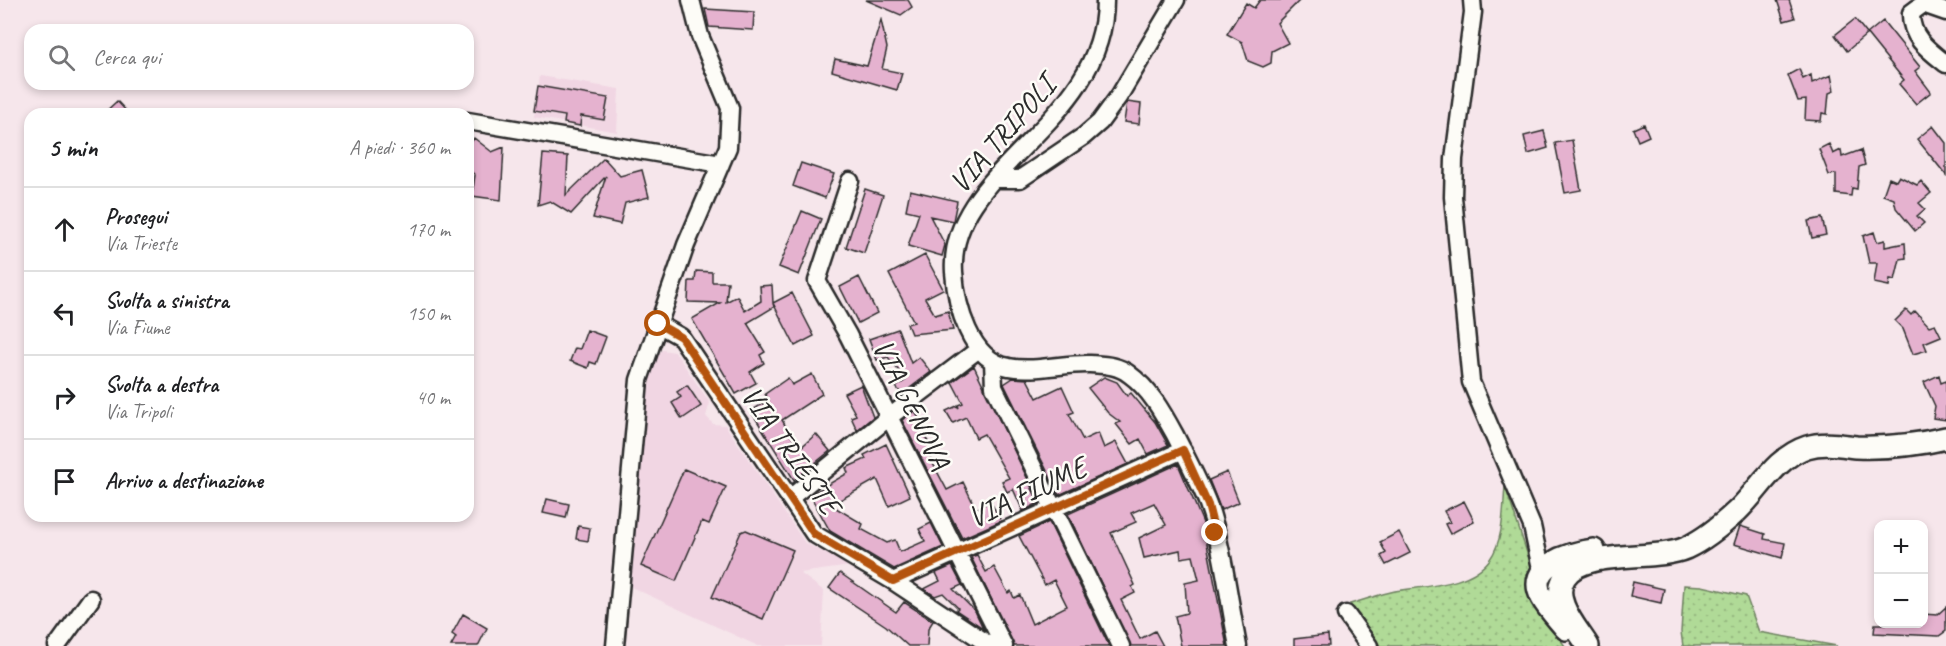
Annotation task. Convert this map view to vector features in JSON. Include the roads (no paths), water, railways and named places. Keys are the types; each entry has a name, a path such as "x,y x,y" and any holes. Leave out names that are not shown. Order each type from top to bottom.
{"main road":[{"path":"1587,646 1563,605 1561,588 1564,579 1577,566 1588,562 1648,556 1684,548 1720,526 1784,460 1798,451 1818,444 1894,447 1923,444 1946,438"},
{"path":"1580,646 1543,599 1538,582 1548,567 1594,550 1648,556"}],"street":[{"path":"615,646 639,380 686,245 728,147 730,108 700,36 691,0"},
{"name":"VIA TRIPOLI","path":"993,361 979,349 961,308 954,270 958,234 966,216 994,179 1065,105 1089,71 1101,40 1105,0"},
{"path":"994,179 1020,179 1084,136 1100,122 1119,96 1176,0"},
{"path":"1472,0 1473,12 1454,159 1453,197 1471,382 1548,567 1556,566 1551,592 1554,603 1587,646"},
{"path":"1946,12 1923,4 1911,13 1911,26 1927,49 1946,64"},
{"path":"474,122 721,164"},
{"name":"VIA GENOVA","path":"850,181 817,281 848,335 1004,646"},
{"name":"VIA TRIESTE","path":"658,324 681,337 814,534 893,581 991,646"},
{"path":"790,498 888,418 979,349"},
{"path":"1121,646 994,387 993,361 1008,367 1074,363 1108,365 1128,372 1143,386 1163,413 1208,505 1238,646"},
{"name":"VIA FIUME","path":"893,581 1183,450"},
{"path":"57,646 91,599"},
{"path":"1346,614 1369,646"}]}
